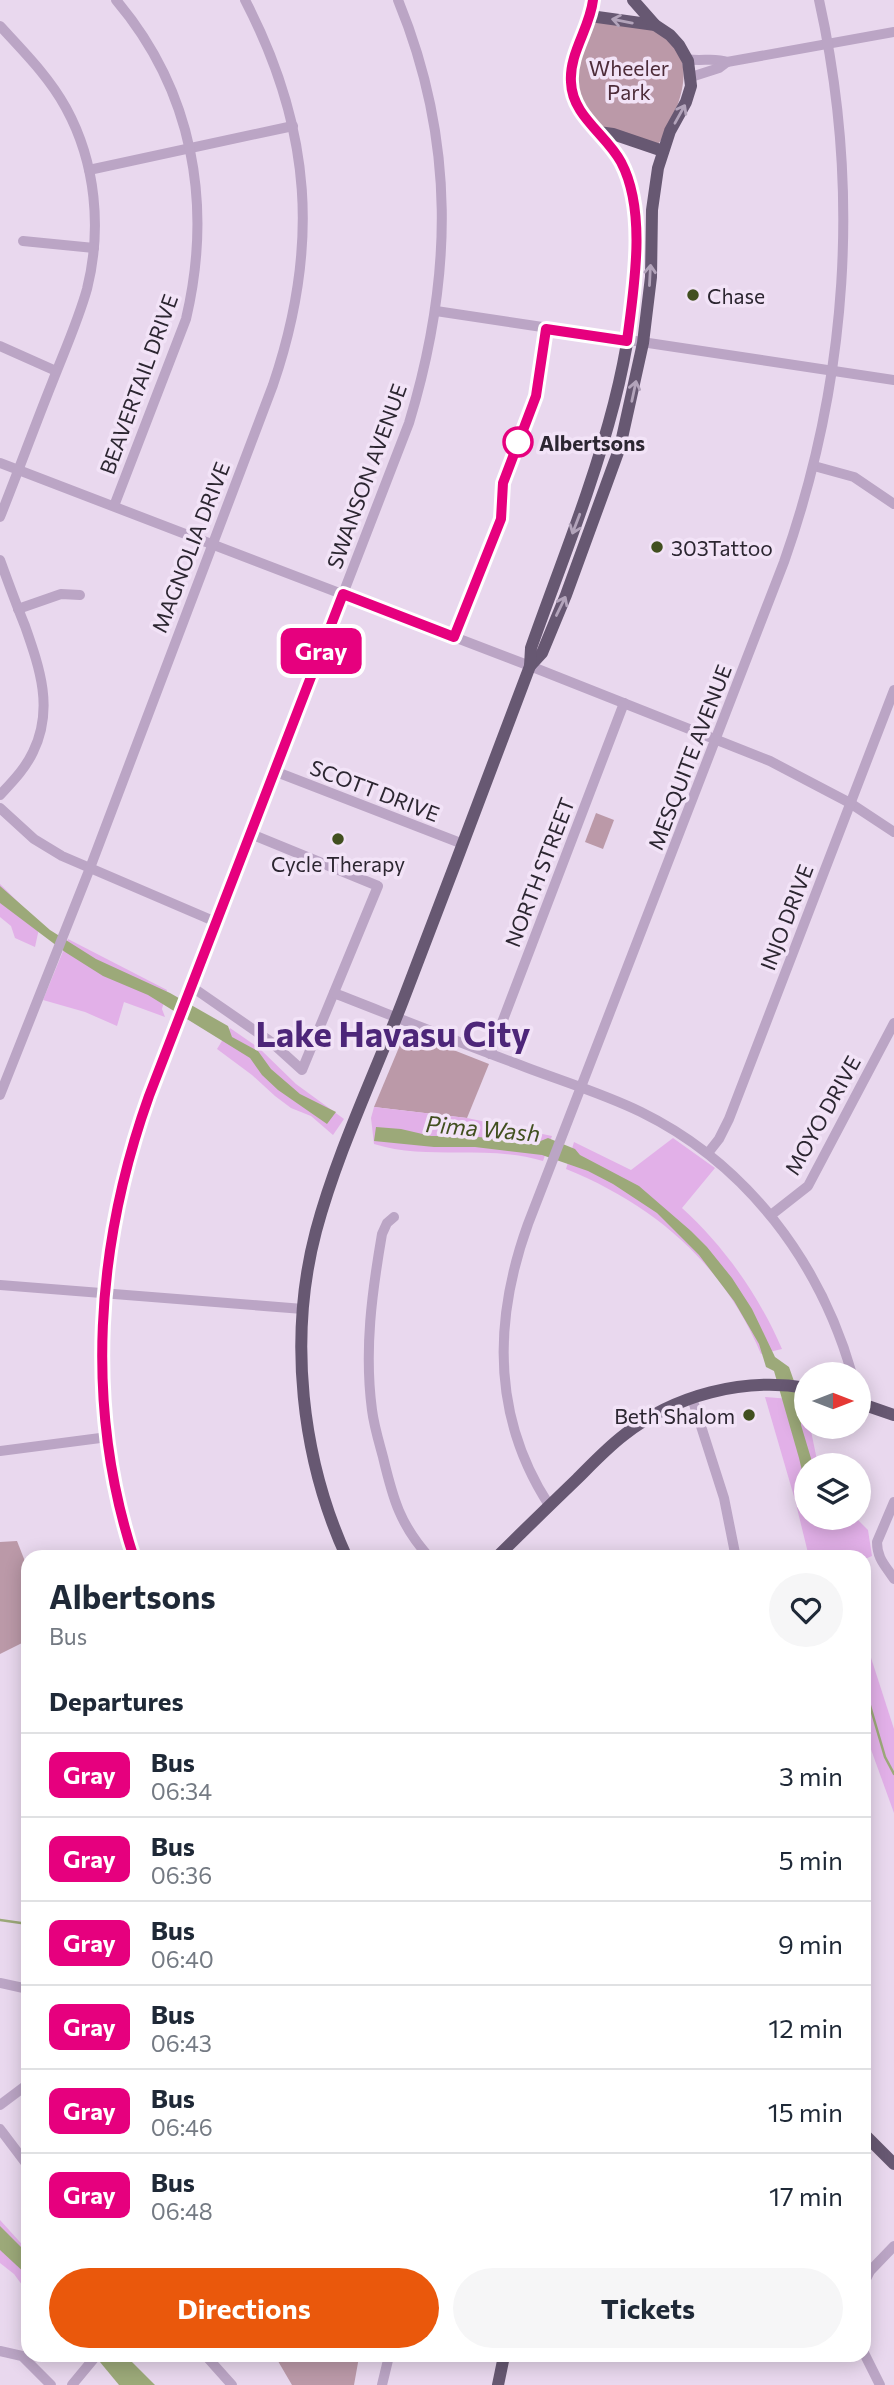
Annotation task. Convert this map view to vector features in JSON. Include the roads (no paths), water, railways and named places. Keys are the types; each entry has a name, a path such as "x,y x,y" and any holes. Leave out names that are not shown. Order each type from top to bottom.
{"main road":[{"path":"344,1550 328,1511 311,1444 303,1381 303,1309 316,1233 326,1199 530,666 531,648 598,464 627,341 635,252 633,197 620,161 581,113 571,83 572,67 593,0"},
{"path":"530,666 542,653 599,510 629,415 643,343 656,178 670,131 686,102 691,86 687,59 670,35 654,25 633,0"},
{"path":"590,16 654,25"},
{"path":"598,132 663,150"},
{"path":"598,464 603,472 595,499 599,510"},
{"path":"504,1550 624,1435 645,1420 692,1398 717,1390 772,1384 794,1387"},
{"path":"872,1407 894,1415"},
{"path":"871,2141 894,2164"},
{"path":"498,2385 503,2362"}],"street":[{"name":"BEAVERTAIL DRIVE","path":"114,506 177,345 197,264 199,217 190,148 175,98 164,73 135,24 116,0"},
{"name":"MAGNOLIA DRIVE","path":"0,1095 3,1080 90,868 273,384 294,315 301,267 301,171 293,126 275,65 245,0"},
{"name":"SWANSON AVENUE","path":"132,1550 115,1483 102,1377 104,1293 111,1234 127,1164 149,1096 409,423 424,374 436,312 443,223 441,172 423,72 398,0"},
{"name":"MESQUITE AVENUE","path":"549,1505 524,1459 511,1414 504,1368 504,1321 516,1260 784,562 814,466 833,371 842,292 844,218 841,142 819,0"},
{"path":"0,26 44,75 76,128 89,170 95,209 94,248 86,291 0,517"},
{"path":"691,77 719,68 727,62 894,32"},
{"path":"687,59 701,62 719,59 727,62"},
{"path":"89,170 293,126"},
{"path":"23,241 94,248"},
{"path":"436,312 894,380"},
{"path":"0,346 56,371"},
{"path":"0,463 716,739 798,774 894,832"},
{"path":"814,466 854,477 894,504"},
{"path":"0,560 41,672 44,692 40,732 29,760 0,796"},
{"path":"18,609 61,594 80,595"},
{"name":"INJO DRIVE","path":"708,1153 729,1119 894,690"},
{"name":"NORTH STREET","path":"490,1054 624,703"},
{"name":"SCOTT DRIVE","path":"274,771 463,844"},
{"path":"0,808 21,829 47,848 216,922"},
{"path":"192,987 270,1041 302,1070 378,886 251,834"},
{"path":"334,993 643,1113 708,1153 771,1215 811,1272 826,1303 848,1362"},
{"name":"MOYO DRIVE","path":"771,1215 808,1186 894,1023"},
{"path":"394,1217 387,1223 382,1234 370,1311 372,1412 387,1480 404,1526 424,1550"},
{"path":"0,1285 303,1309"},
{"path":"692,1398 724,1498 734,1550"},
{"path":"0,1451 108,1437"},
{"path":"894,1502 877,1542 881,1561 894,1579"},
{"path":"0,1983 21,1988"},
{"path":"0,2105 21,2089"},
{"path":"0,2129 21,2157"},
{"path":"871,2270 894,2246"},
{"path":"0,2351 21,2356"},
{"path":"28,2362 51,2385"},
{"path":"72,2385 91,2362"},
{"path":"211,2362 232,2385"},
{"path":"382,2385 388,2362"},
{"path":"868,2362 880,2385"}],"waterway":[{"name":"Pima Wash","path":"871,1709 885,1757 894,1774"},
{"path":"0,1920 21,1923"}],"place":[{"name":"Chase","path":"693,295"},
{"name":"Albertsons","path":"518,442"},
{"name":"303Tattoo","path":"657,547"},
{"name":"Cycle Therapy","path":"338,839"},
{"name":"Beth Shalom","path":"749,1415"}],"district":[{"name":"Lake Havasu City","path":"393,1032"}],"park label":[{"name":"Wheeler Park","path":"629,79"}]}
